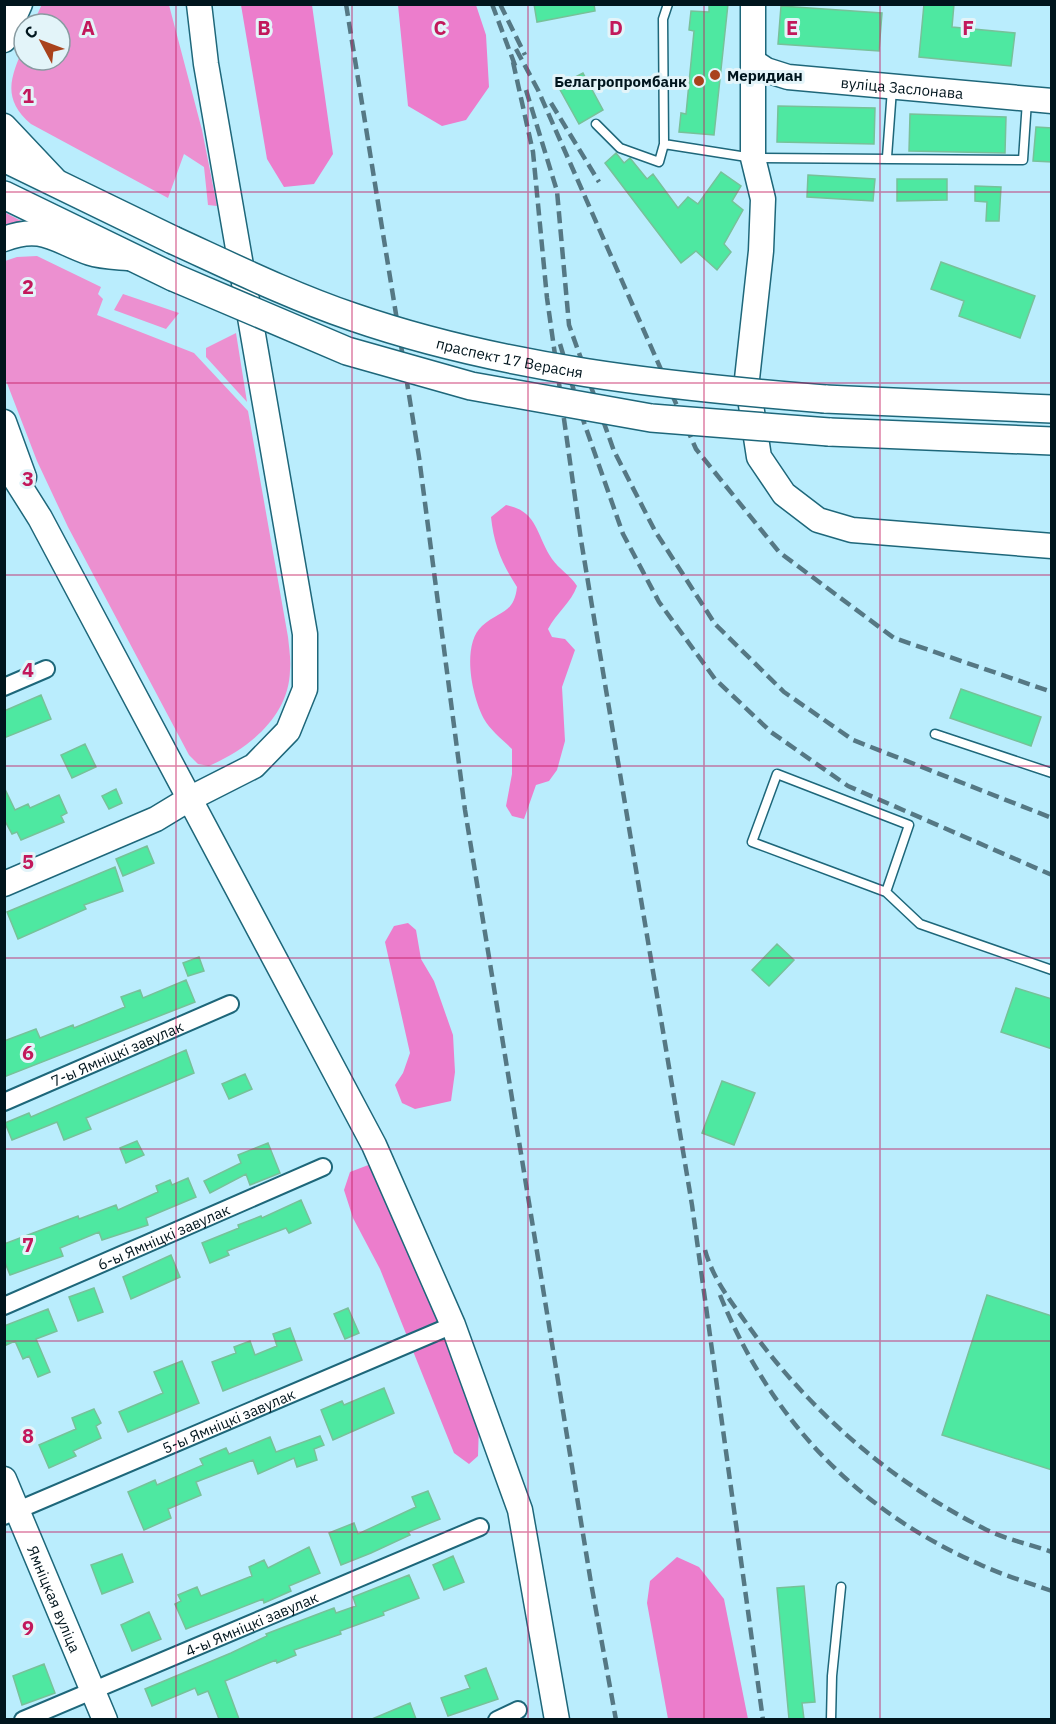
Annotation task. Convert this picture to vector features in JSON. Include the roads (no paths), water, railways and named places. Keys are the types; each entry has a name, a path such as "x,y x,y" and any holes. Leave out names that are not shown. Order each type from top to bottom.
{"main road":[{"path":"4,40 20,4"},
{"path":"189,4 206,64"},
{"path":"4,884 156,819 189,799 254,766 288,731 304,689 305,634 206,64 199,4"},
{"path":"753,4 753,158 763,200 761,251 747,379 759,456 784,494 818,520 852,530 1052,546"},
{"name":"вуліца Заслонава","path":"754,62 766,70 788,77 1052,101"},
{"path":"4,126 57,183"},
{"name":"праспект 17 Верасня","path":"4,158 278,288 353,317 484,355 681,388 825,399 1052,409"},
{"path":"4,195 131,258 347,351 471,386 651,418 829,432 1052,441"},
{"path":"4,239 20,233 38,232 93,255 131,258"},
{"path":"4,422 40,519"},
{"path":"4,461 40,519 374,1145 453,1325 520,1510 557,1719"},
{"name":"Ямніцкая вуліца","path":"4,1479 11,1513 105,1719"}],"street":[{"path":"4,687 46,669"},
{"name":"7-ы Ямніцкі завулак","path":"4,1102 230,1004"},
{"name":"6-ы Ямніцкі завулак","path":"4,1306 323,1167"},
{"name":"5-ы Ямніцкі завулак","path":"11,1513 453,1325"},
{"name":"4-ы Ямніцкі завулак","path":"23,1719 480,1527"},
{"path":"497,1719 518,1710"}],"lane":[{"path":"596,124 620,148 659,162 664,144 663,19 668,4"},
{"path":"887,157 892,86"},
{"path":"664,144 753,158 887,157 1023,160 1028,99"},
{"path":"936,734 1052,773"},
{"path":"886,892 909,825 777,774 752,842 886,892 920,924 1052,970"},
{"path":"831,1719 832,1676 841,1587"}],"railway":[{"path":"346,4 419,457 465,810 591,1583 616,1720"},
{"path":"492,4 516,68"},
{"path":"500,4 525,55"},
{"path":"516,49 538,90 696,449 779,552 894,638 1052,692"},
{"path":"513,62 533,152 547,298 581,540 692,1205 763,1720"},
{"path":"526,90 557,191 569,325 614,451 655,531 715,624 784,692 853,740 1052,818"},
{"path":"551,103 599,182"},
{"path":"560,344 580,411 623,534 659,602 715,679 771,732 848,786 1052,875"},
{"path":"705,1250 708,1261 723,1289 771,1355 796,1385 853,1440 883,1465 948,1509 991,1532 1052,1552"},
{"path":"720,1295 740,1340 764,1381 791,1420 856,1488 935,1542 988,1568 1052,1591"}],"place":[{"name":"Меридиан","path":"715,75"},
{"name":"Белагропромбанк","path":"699,81"}]}
